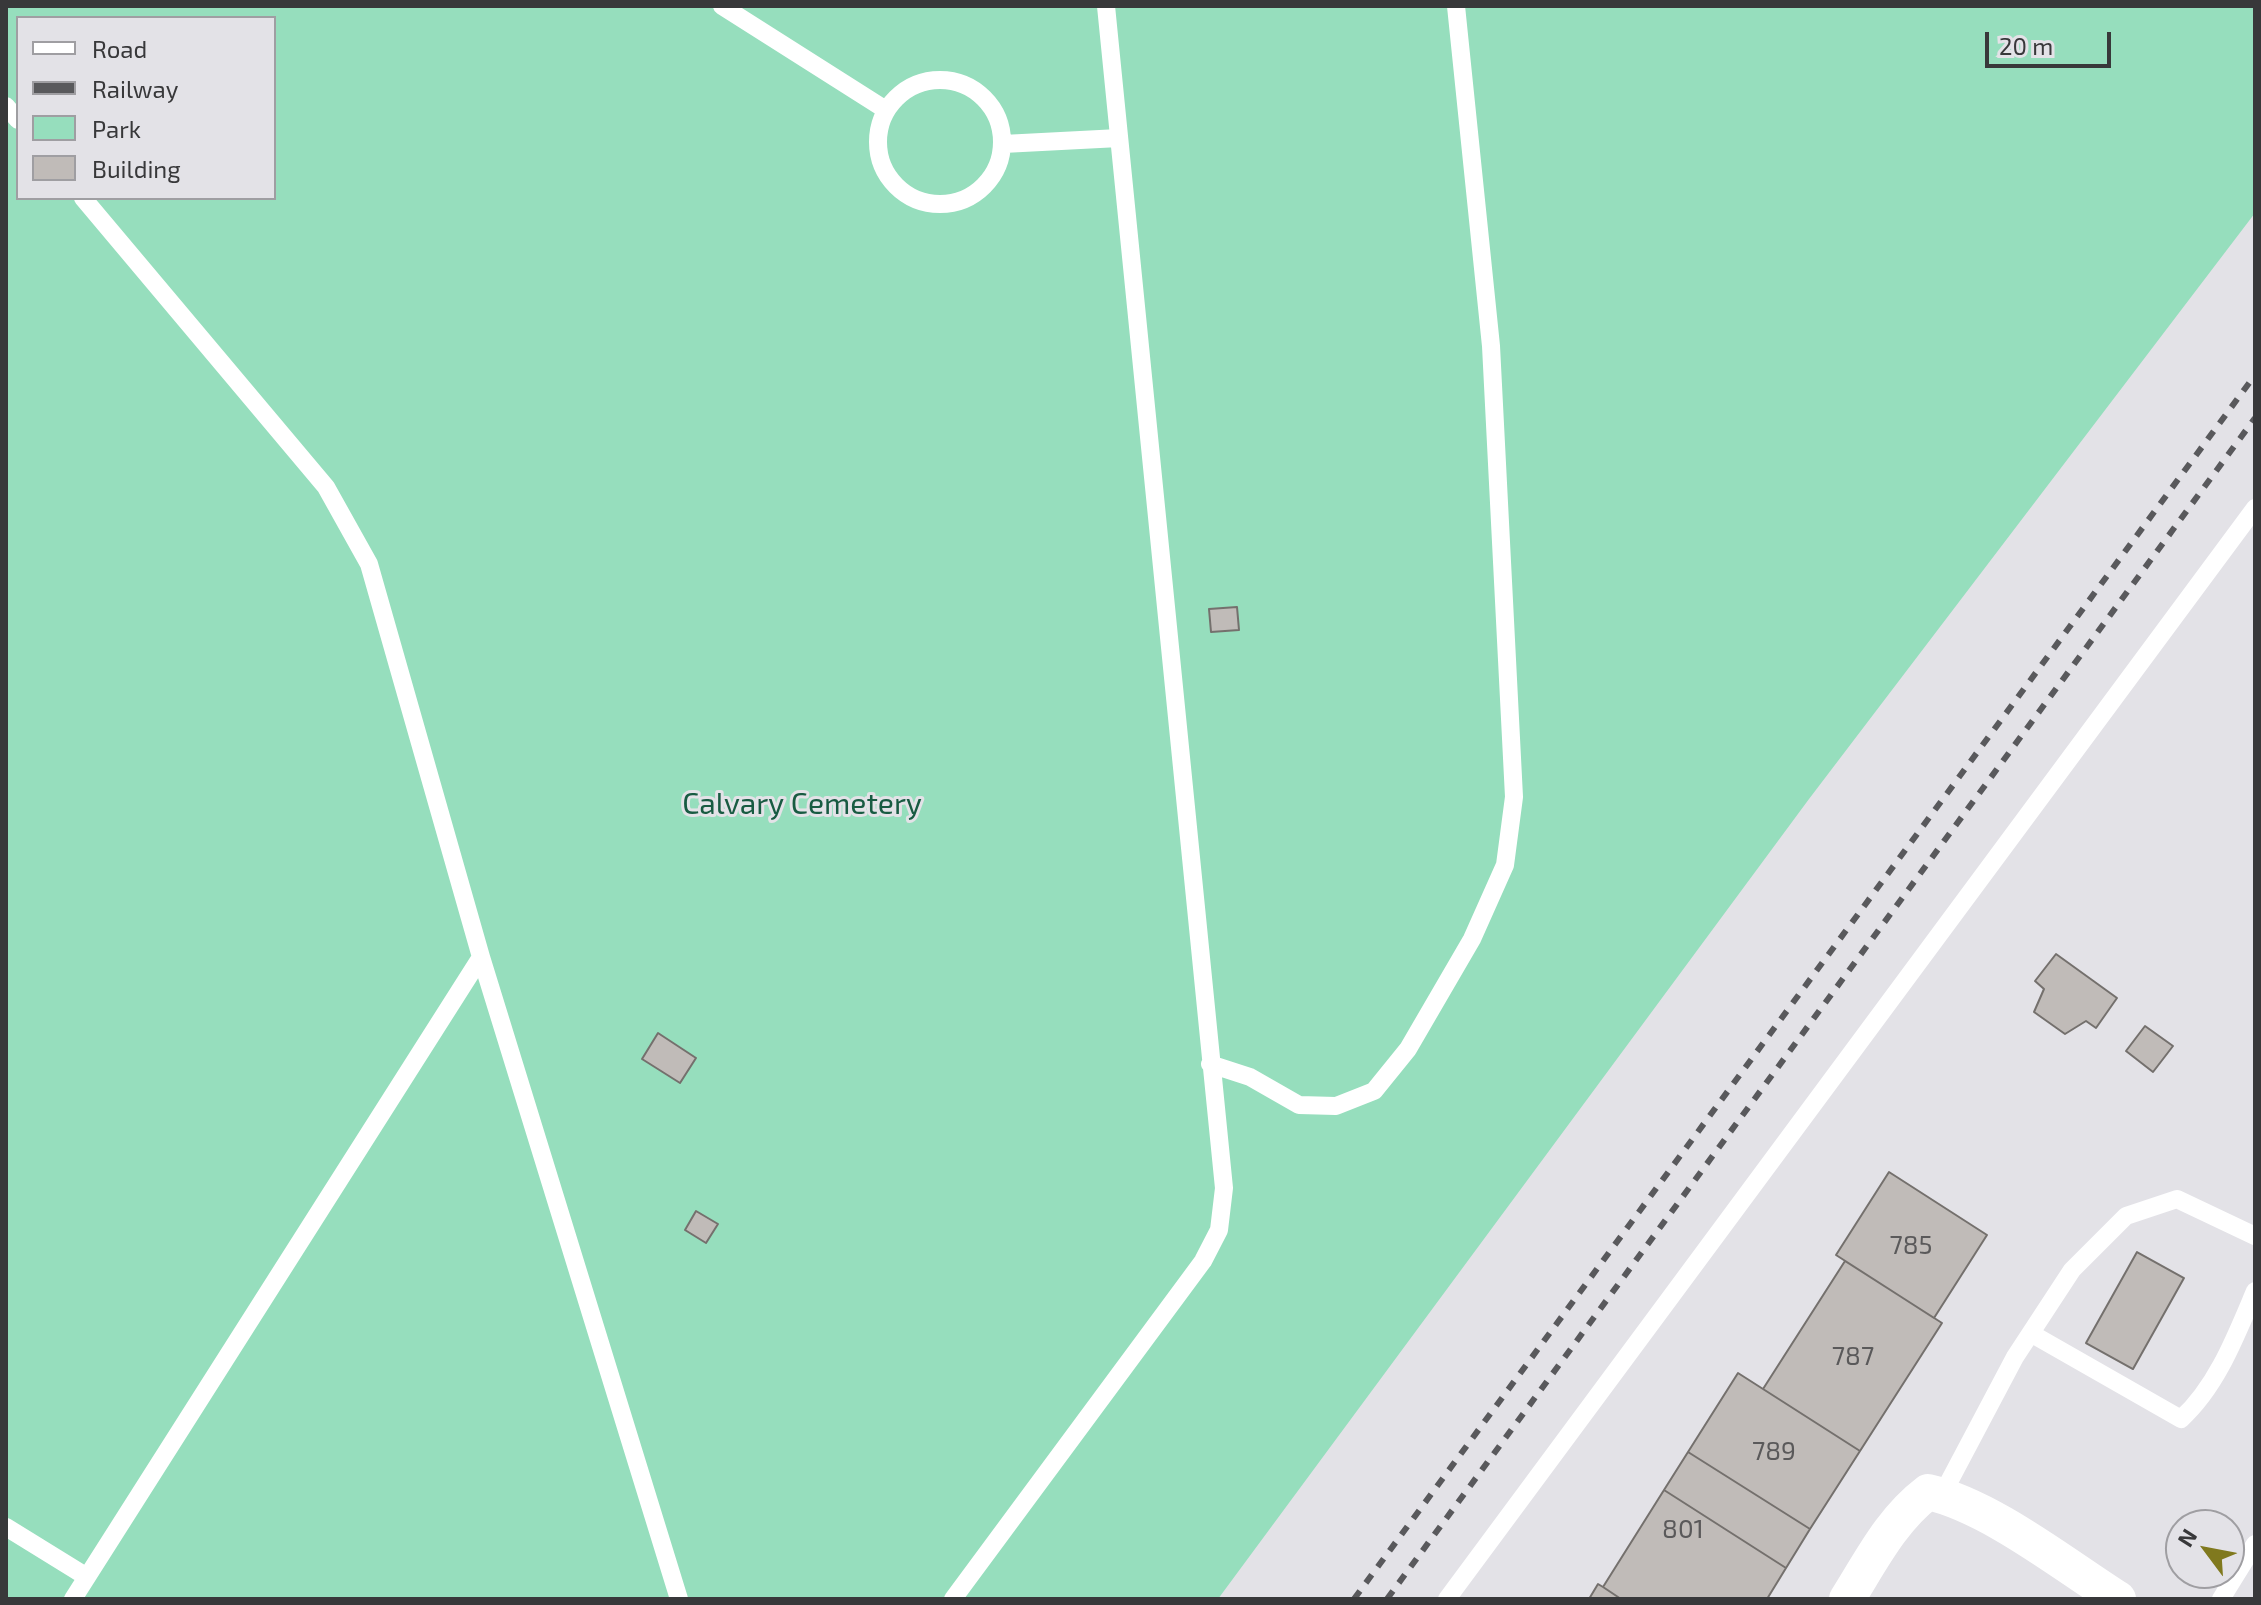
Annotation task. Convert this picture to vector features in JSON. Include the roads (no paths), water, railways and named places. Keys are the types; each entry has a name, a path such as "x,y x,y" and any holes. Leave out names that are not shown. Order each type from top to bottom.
{"street":[{"path":"1847,1599 1909,1506 1935,1494 1983,1513 2118,1599"}],"lane":[{"path":"722,6 886,110"},
{"path":"953,1599 1203,1261 1219,1230 1224,1188 1106,6"},
{"path":"1210,1064 1250,1077 1299,1105 1336,1106 1374,1091 1408,1049 1472,939 1505,865 1514,797 1491,346 1456,6"},
{"path":"947,79 969,86 988,101 999,121 1003,144 997,169 982,190 960,202 935,206 911,198 891,182 879,160 878,134 886,110 902,92 923,82 947,79"},
{"path":"1003,144 1119,138"},
{"path":"85,200 326,487 369,564 481,957 679,1599"},
{"path":"1447,1599 2255,508"},
{"path":"73,1599 481,957"},
{"path":"1935,1494 2015,1357 2072,1270 2126,1216 2177,1199 2255,1236"},
{"path":"2032,1334 2181,1419 2199,1403 2236,1337 2255,1291"},
{"path":"6,1527 87,1577"},
{"path":"2221,1599 2255,1544"}],"railway":[{"path":"1354,1599 2255,375"},
{"path":"1387,1599 2255,418"}],"park label":[{"name":"Calvary Cemetery","path":"802,804"}]}
